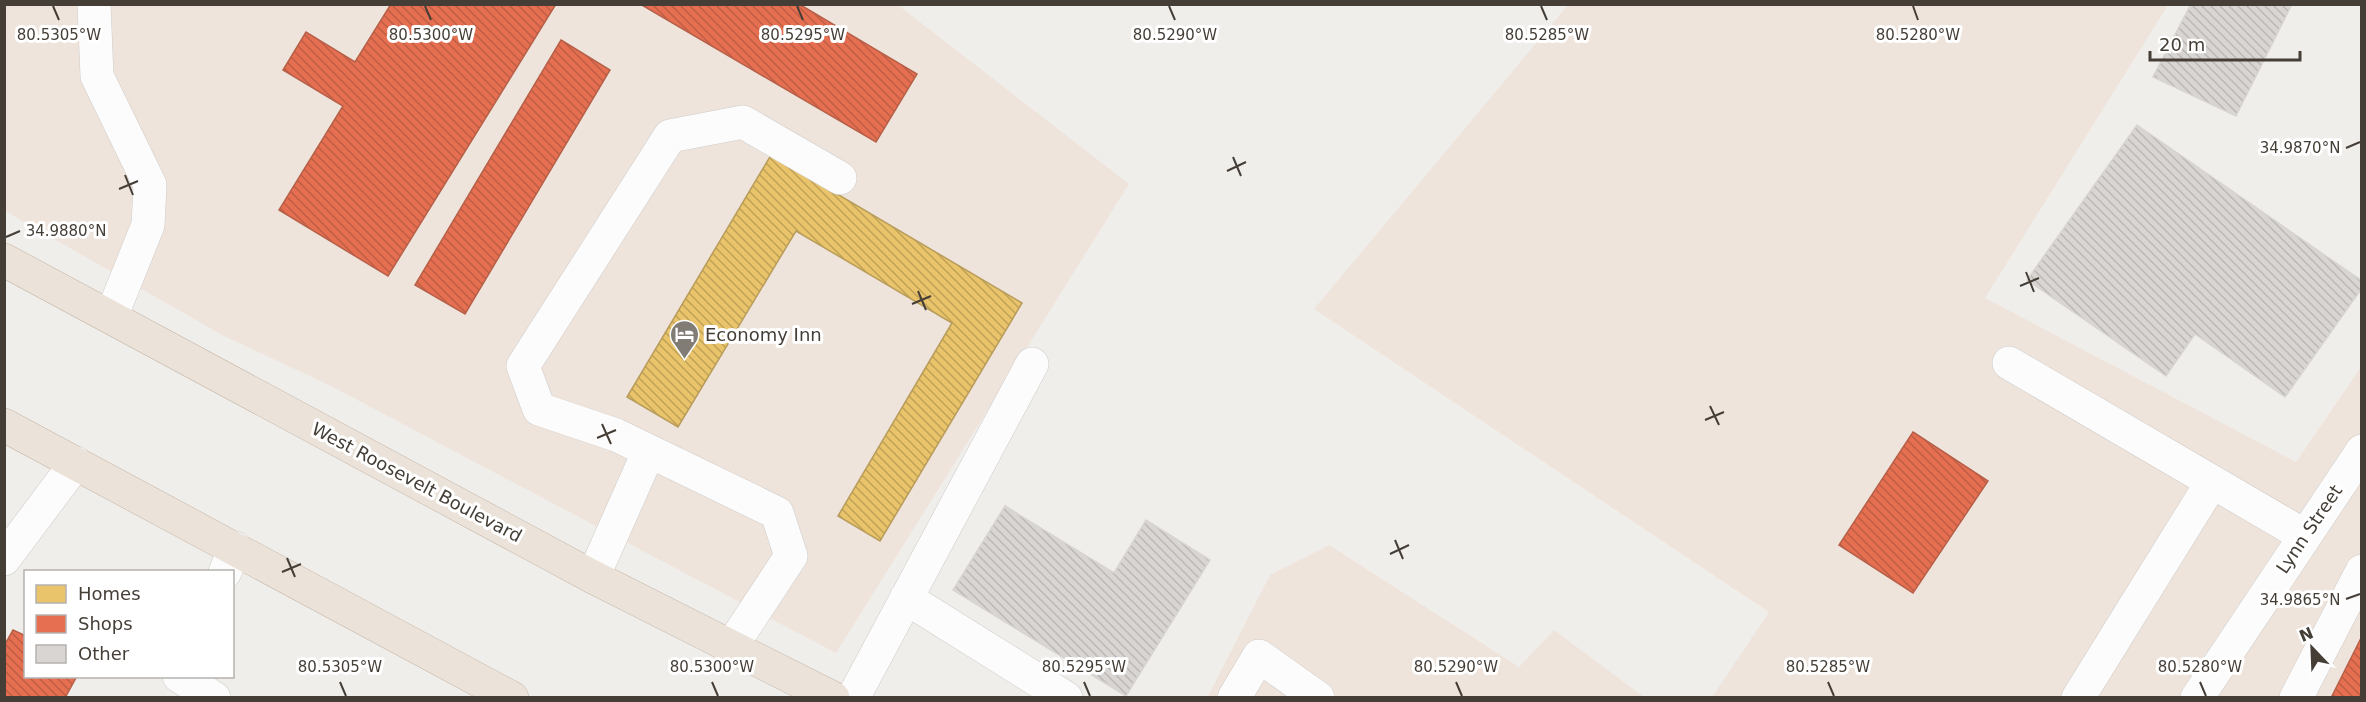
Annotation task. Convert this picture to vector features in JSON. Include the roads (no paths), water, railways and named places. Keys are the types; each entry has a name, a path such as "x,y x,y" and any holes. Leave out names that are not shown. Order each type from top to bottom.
{"highway":[{"name":"West Roosevelt Boulevard","path":"4,260 593,577 833,698"},
{"path":"4,425 76,463 230,560 512,698"}],"street":[{"path":"94,4 97,76 150,185 148,225 111,317"},
{"path":"731,647 791,556 777,513 616,435 539,409 523,366 670,136 743,122 840,178"},
{"path":"2009,363 2305,536"},
{"path":"853,698 1032,364"},
{"path":"593,577 650,451"},
{"path":"4,559 76,463"},
{"name":"Lynn Street","path":"2197,698 2305,536 2356,471"},
{"path":"2078,698 2212,482"},
{"path":"2296,698 2361,571"},
{"path":"906,598 1066,698"},
{"path":"1234,698 1259,656 1318,698"},
{"path":"160,698 170,678"},
{"path":"182,678 214,698"}],"place":[{"name":"Economy Inn","path":"684,360"}]}
